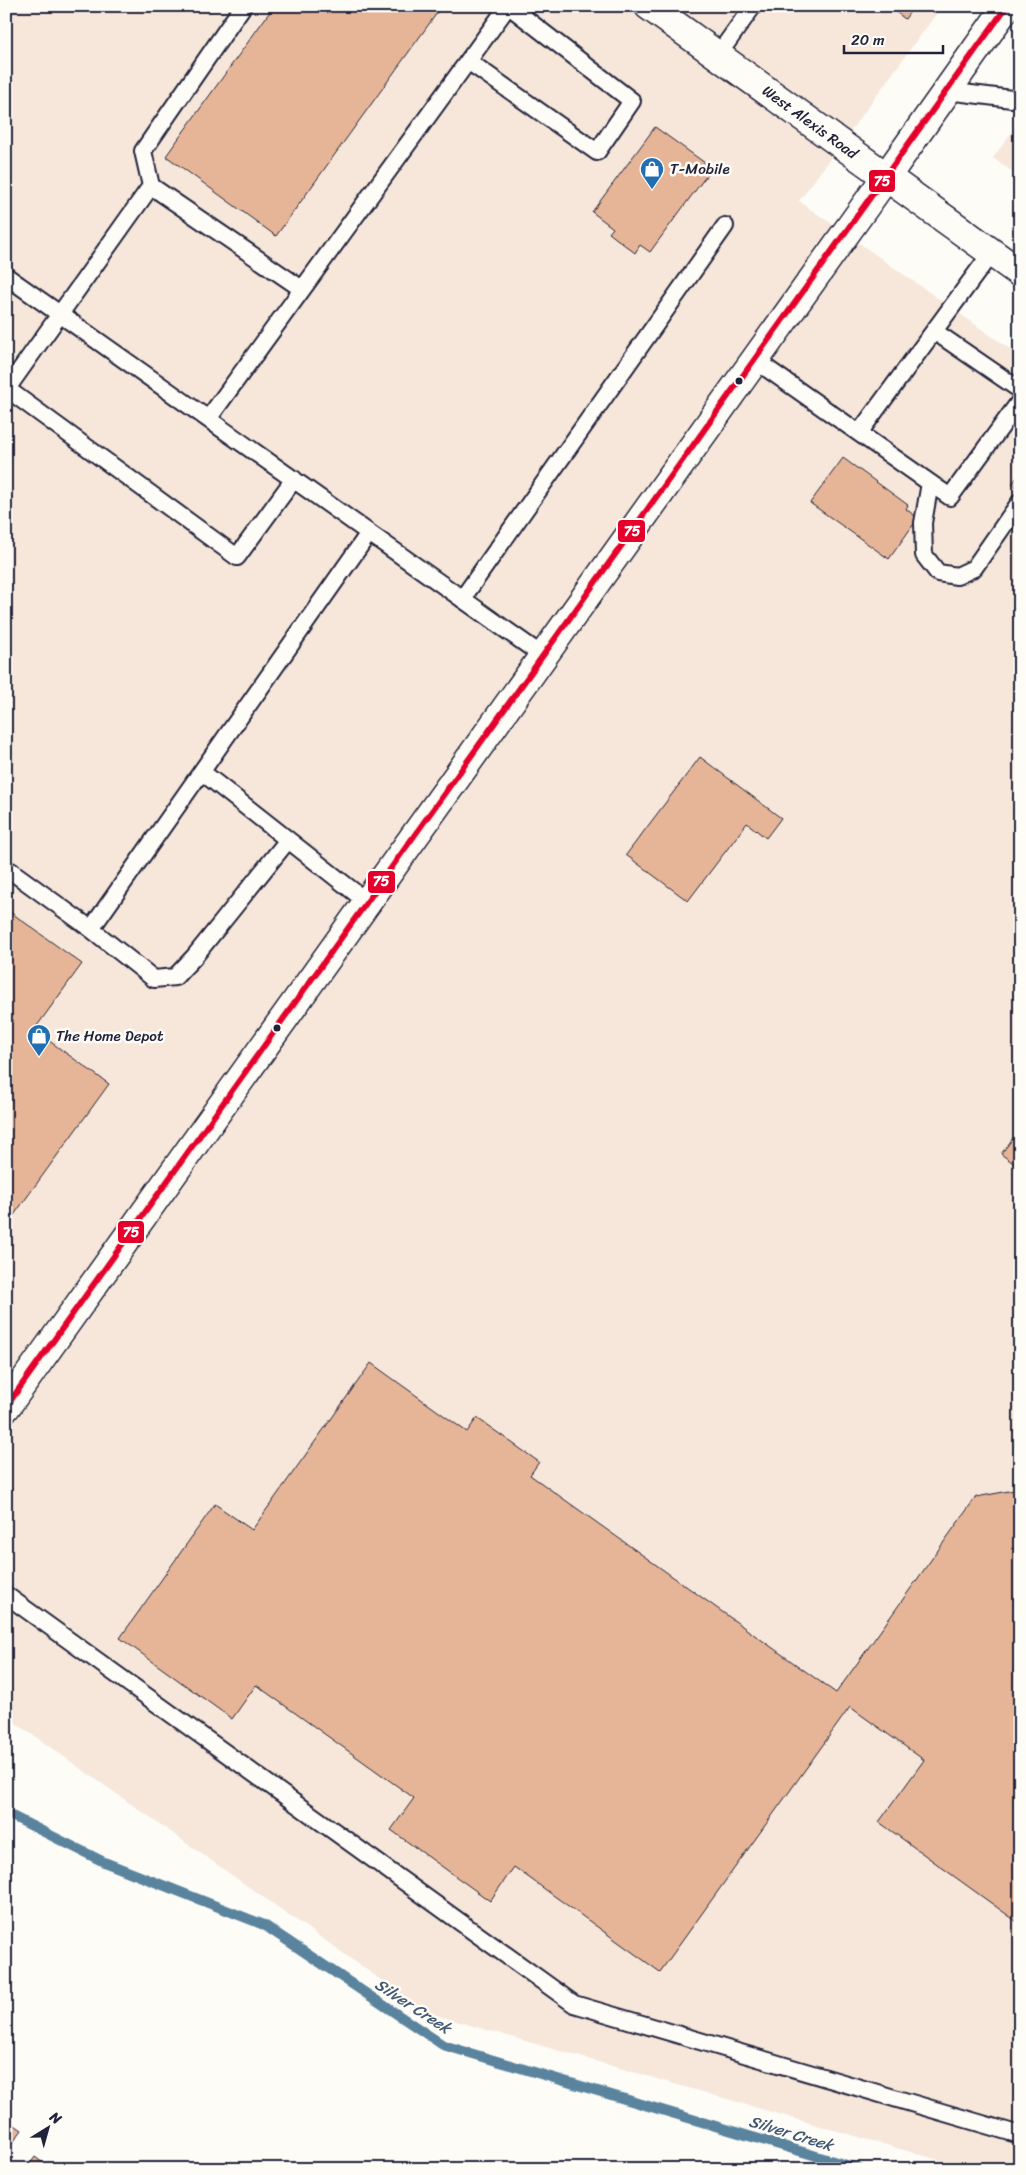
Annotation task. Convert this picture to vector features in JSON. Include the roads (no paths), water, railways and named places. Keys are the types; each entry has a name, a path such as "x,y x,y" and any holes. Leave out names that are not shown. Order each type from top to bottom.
{"main road":[{"name":"West Alexis Road","path":"649,6 1020,272"},
{"path":"6,1406 1007,6"}],"lane":[{"path":"243,6 143,151 151,186 302,289"},
{"path":"208,419 468,61 509,6 632,101 597,152 468,61"},
{"path":"718,55 753,6"},
{"path":"948,91 1020,100"},
{"path":"151,186 7,390 237,557 294,479"},
{"path":"462,599 725,226"},
{"path":"859,433 992,252"},
{"path":"6,276 543,656"},
{"path":"934,331 1020,390"},
{"path":"755,360 950,497 1020,401"},
{"path":"930,483 923,523 924,555 938,573 957,576 974,568 1020,502"},
{"path":"91,929 369,533"},
{"path":"202,772 367,902"},
{"path":"6,871 11,871 91,929 154,979 175,977 194,957 288,840"},
{"path":"6,1595 574,2004 1020,2135"}],"waterway":[{"name":"Silver Creek","path":"6,1813 104,1862 264,1925 443,2045 860,2169"}],"place":[{"name":"T-Mobile","path":"652,190"},
{"name":"The Home Depot","path":"39,1057"}]}
